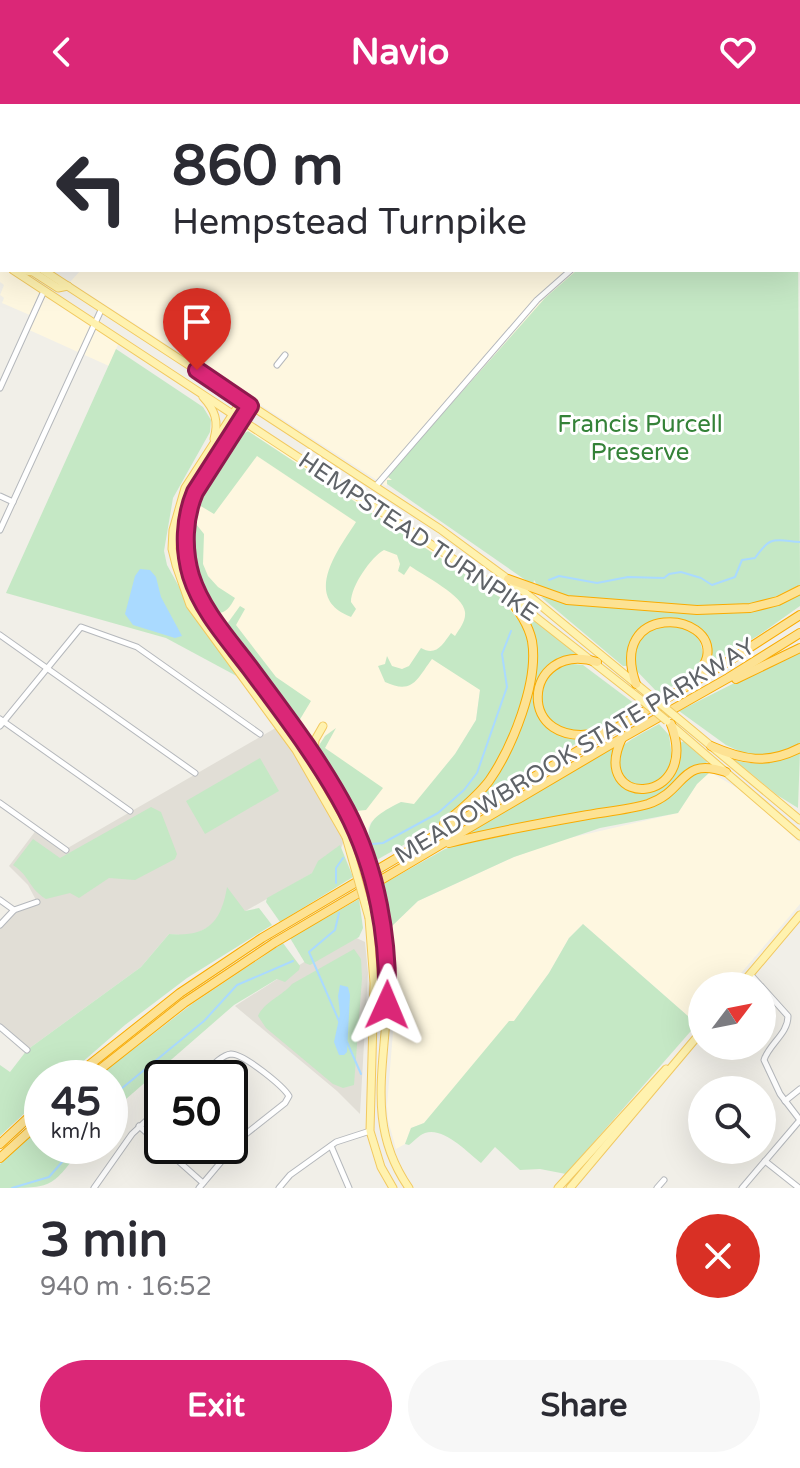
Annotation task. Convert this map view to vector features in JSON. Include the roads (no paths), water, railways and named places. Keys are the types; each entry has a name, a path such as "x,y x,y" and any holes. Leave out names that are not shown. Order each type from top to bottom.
{"highway":[{"path":"508,579 567,600 697,610 750,608 778,601 800,590"},
{"path":"434,835 488,782 507,751 523,708 532,674 532,642 527,624 505,593"},
{"name":"MEADOWBROOK STATE PARKWAY","path":"95,1060 216,967 800,615"},
{"path":"636,684 629,661 632,646 649,627 667,621 687,625 706,644 707,659 693,682"},
{"name":"MEADOWBROOK STATE PARKWAY","path":"111,1060 231,970 800,633"},
{"path":"681,705 799,649"},
{"path":"597,662 570,659 552,667 539,686 538,705 546,720 567,734 585,736 612,729"},
{"path":"622,738 613,759 619,780 634,788 650,788 669,776 677,760 677,741 671,720"},
{"path":"711,746 736,757 758,760 800,748"},
{"path":"441,845 646,804 670,792 690,771 699,767 709,766 726,772"},
{"path":"0,1144 24,1122"},
{"path":"0,1158 24,1136"}],"main road":[{"name":"HEMPSTEAD TURNPIKE","path":"16,272 505,593 648,700 800,836"},
{"path":"33,272 60,289 68,286"},
{"name":"HEMPSTEAD TURNPIKE","path":"46,272 440,529 508,579 636,684 648,700"},
{"path":"183,380 213,408 217,428 213,445"},
{"path":"242,400 185,488 172,549 179,580 190,605 291,743 346,837 369,918 374,983 370,1131 381,1167 393,1188"},
{"path":"250,406 195,492 190,505 186,541 188,560 201,600 314,756 356,832 386,937 388,979 381,1124 393,1161 409,1188"},
{"path":"180,501 190,505"},
{"name":"HEMPSTEAD TURNPIKE","path":"671,720 711,746 800,820"},
{"path":"314,756 315,740 323,726"},
{"path":"320,790 340,801"},
{"path":"752,972 800,915"},
{"path":"558,1188 637,1098 688,1046"},
{"path":"570,1188 688,1047"}],"street":[{"path":"375,487 537,300 569,272"},
{"path":"0,388 44,291"},
{"path":"0,530 102,308"},
{"path":"277,365 285,355"},
{"path":"0,496 13,502"},
{"path":"130,811 1,723 81,627 137,647 260,734"},
{"path":"0,635 195,773"},
{"path":"0,803 66,850"},
{"path":"0,900 14,910"},
{"path":"0,925 14,910 37,902"},
{"path":"776,1002 788,1016 788,1024 776,1040"},
{"path":"0,1027 27,1050"},
{"path":"221,1060 232,1054 245,1060"},
{"path":"764,1060 785,1101 800,1120 776,1148"},
{"path":"248,1062 289,1096 285,1103 248,1132"},
{"path":"785,1101 800,1089"},
{"path":"94,1188 144,1122"},
{"path":"139,1126 201,1185 219,1164"},
{"path":"279,1188 290,1175 331,1146 370,1131"},
{"path":"331,1146 349,1188"},
{"path":"742,1188 762,1164"},
{"path":"769,1164 799,1188"},
{"path":"657,1188 664,1180"}],"water":[{"path":"140,569 150,570 156,577 161,597 182,636 175,638 133,625 125,614 135,576"},
{"path":"340,985 348,987 350,995 347,1052 344,1055 339,1055 334,1042 340,1014"}],"waterway":[{"path":"549,580 559,576 597,583 628,577 664,578 681,572 712,585 735,577 742,560 755,558 769,542 800,542"},
{"path":"373,844 383,843 438,813 464,790 477,773 507,687 502,654 511,631"},
{"path":"336,883 336,868 343,858"},
{"path":"339,913 335,930 309,952 339,1021"},
{"path":"128,1083 204,1021 237,985 293,961"},
{"path":"347,1042 361,1074"},
{"path":"12,1188 49,1177 60,1164"}],"park label":[{"name":"Francis Purcell Preserve","path":"640,438"}]}
